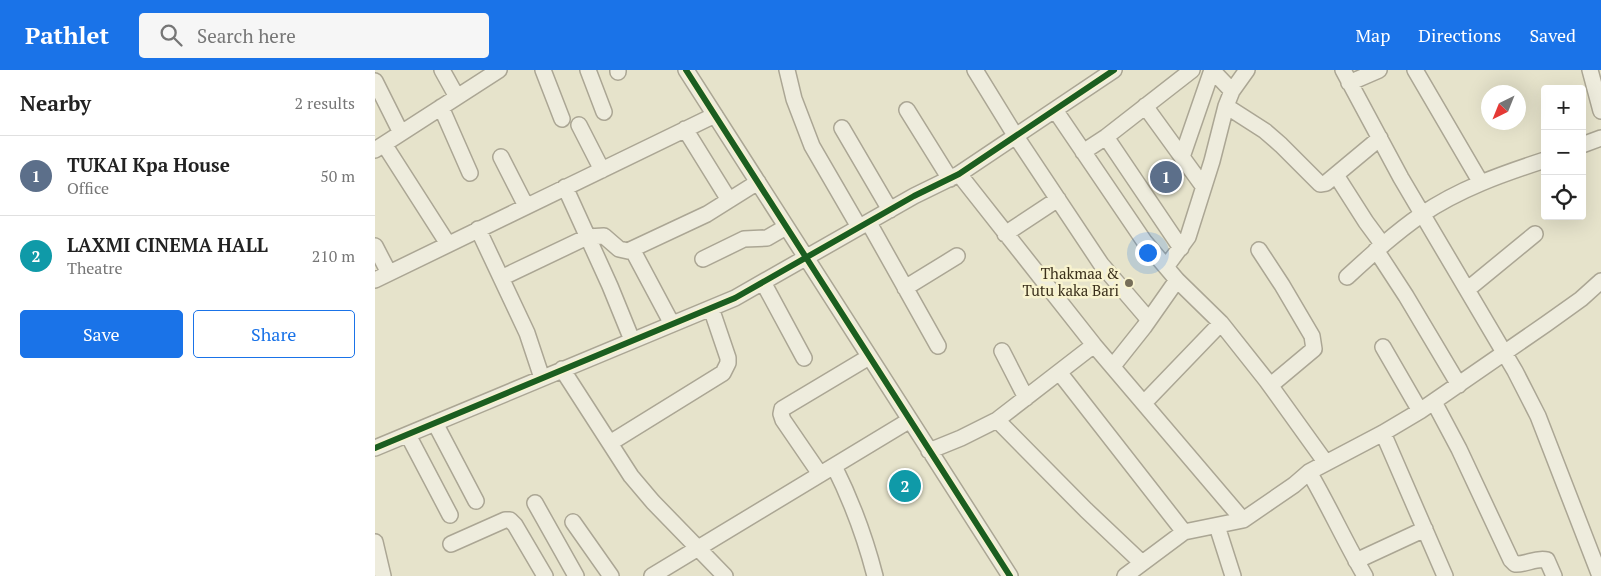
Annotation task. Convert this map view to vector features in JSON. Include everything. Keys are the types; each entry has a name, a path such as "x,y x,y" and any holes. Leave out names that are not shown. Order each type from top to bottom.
{"street":[{"path":"442,70 457,97"},
{"path":"447,244 379,147 499,70"},
{"path":"543,70 562,119"},
{"path":"588,70 604,112"},
{"path":"686,70 1010,576"},
{"path":"787,70 794,100 812,146 905,288 938,346"},
{"path":"975,70 1015,135 1101,264 1149,320"},
{"path":"375,448 735,298 914,196 954,177 1114,70"},
{"path":"1083,152 1106,137 1191,70"},
{"path":"1182,157 1212,70 1232,91"},
{"path":"1166,267 1188,237 1214,153 1226,106 1232,91 1247,70"},
{"path":"1379,70 1345,76 1379,138 1468,289 1538,416 1600,576"},
{"path":"1415,70 1481,183"},
{"path":"1590,70 1598,91 1601,111"},
{"path":"375,81 401,133"},
{"path":"1145,106 1203,186"},
{"path":"1226,106 1265,131 1281,144 1317,182 1323,184 1379,138"},
{"path":"441,107 470,173"},
{"path":"907,110 954,177 1005,234 1094,345 1243,520"},
{"path":"1055,110 1144,241 1177,280 1221,323 1271,385 1326,463"},
{"path":"375,280 715,115"},
{"path":"579,125 602,170"},
{"path":"842,128 890,210"},
{"path":"685,129 729,200"},
{"path":"1106,137 1181,248"},
{"path":"1586,144 1601,138"},
{"path":"501,157 526,206"},
{"path":"1347,277 1423,214 1481,183 1541,161"},
{"path":"1336,175 1366,222 1459,385"},
{"path":"501,278 587,237 604,236 623,251 632,249 707,214 758,182"},
{"path":"565,188 610,286 632,340"},
{"path":"1005,234 1058,199"},
{"path":"703,259 744,240 767,238 786,227"},
{"path":"478,229 527,333 542,378"},
{"path":"1468,289 1535,234"},
{"path":"375,246 389,273"},
{"path":"632,249 672,324"},
{"path":"1259,250 1282,285 1315,344 1315,349 1308,356 1271,385"},
{"path":"905,288 957,256"},
{"path":"1113,366 1177,280"},
{"path":"1125,576 1184,532 1243,520 1288,490 1309,472 1420,411 1581,299 1601,281"},
{"path":"763,282 804,358"},
{"path":"610,443 723,373 727,368 728,358 711,308"},
{"path":"1144,403 1221,323"},
{"path":"929,451 997,420 1094,345"},
{"path":"1383,347 1420,411"},
{"path":"1002,351 1026,398"},
{"path":"820,474 783,420 782,409 869,357"},
{"path":"562,369 631,476 697,549 725,576"},
{"path":"1059,372 1184,532"},
{"path":"1434,402 1459,449 1511,560 1515,564 1541,559 1547,560 1554,576"},
{"path":"652,576 909,420"},
{"path":"997,420 1086,510 1142,563"},
{"path":"435,423 476,501"},
{"path":"1383,433 1445,576"},
{"path":"408,435 450,515"},
{"path":"834,466 855,509 875,576"},
{"path":"1309,472 1327,501 1365,576"},
{"path":"535,503 576,576"},
{"path":"451,544 505,520 510,520 515,525 545,576"},
{"path":"573,522 611,576"},
{"path":"1217,526 1233,576"},
{"path":"1356,561 1425,529"},
{"path":"375,542 383,576"}],"cycle path":[{"path":"686,70 1010,576"},
{"path":"375,448 735,298 914,196 959,174 1114,70"}],"place":[{"name":"TUKAI Kpa House","path":"1166,177"},
{"name":"Thakmaa & Tutu kaka Bari","path":"1129,283"},
{"name":"LAXMI CINEMA HALL","path":"905,486"}]}
